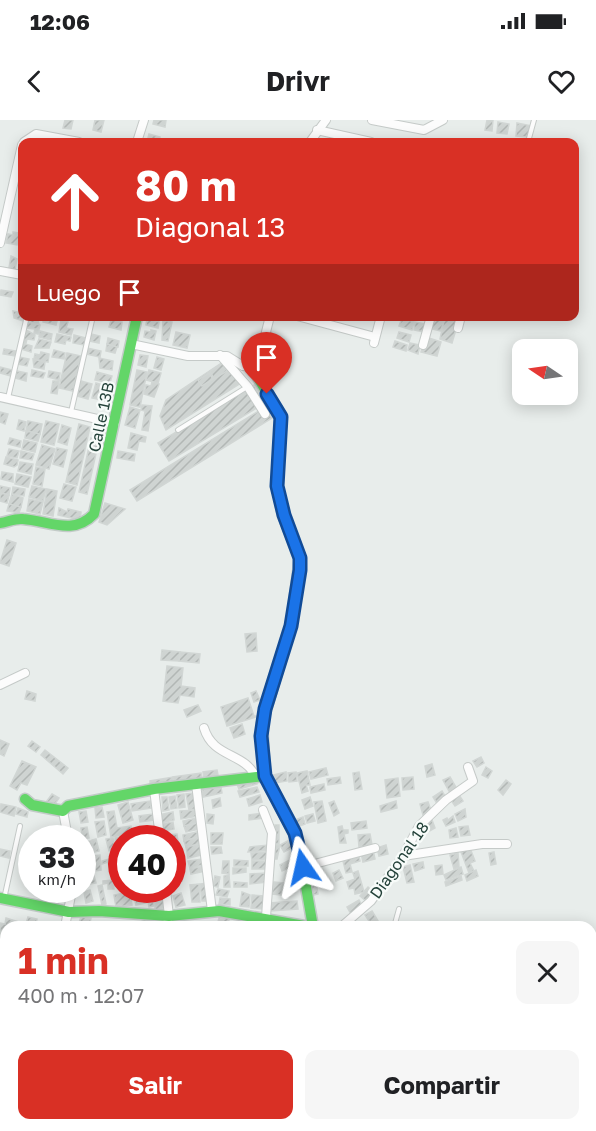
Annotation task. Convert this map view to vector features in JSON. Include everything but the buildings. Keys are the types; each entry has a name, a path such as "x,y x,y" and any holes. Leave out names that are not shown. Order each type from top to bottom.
{"street":[{"path":"138,138 144,120"},
{"path":"312,138 326,120"},
{"path":"372,120 424,130 442,120"},
{"path":"317,130 353,138"},
{"path":"35,138 45,134 62,138"},
{"path":"0,243 18,170"},
{"path":"0,271 18,274"},
{"name":"Calle 13B","path":"0,523 22,519 72,528 89,522 98,504 136,321"},
{"path":"131,344 188,356 220,355 231,358 243,366 252,367 260,360 269,321"},
{"path":"313,321 375,340 380,321"},
{"path":"423,345 429,321"},
{"path":"458,328 460,321"},
{"path":"220,355 248,387 265,414"},
{"path":"252,367 281,417 277,486 284,515 300,558 291,626 262,723 260,776"},
{"path":"4,398 116,423"},
{"path":"0,685 25,673"},
{"path":"204,728 212,746 249,766 260,776 295,833 303,867 310,921"},
{"name":"Diagonal 18","path":"348,921 371,901 403,856 419,826 446,800 473,781 468,767"},
{"path":"63,811 68,806 154,789 260,776"},
{"path":"196,784 212,911"},
{"path":"154,789 158,825"},
{"path":"25,799 32,805 63,811"},
{"path":"263,810 272,833 266,917"},
{"path":"63,811 66,825"},
{"path":"403,856 482,844 507,844"},
{"path":"303,867 375,848"},
{"path":"2,898 69,912 99,911 162,921"},
{"path":"67,921 70,903"},
{"path":"167,903 168,921"},
{"path":"172,921 212,911 284,921"}],"lane":[{"path":"529,138 534,120"},
{"path":"4,398 26,321"},
{"path":"71,413 92,321"},
{"path":"178,430 248,387"},
{"path":"2,898 18,834"},
{"path":"395,921 399,909"}],"traffic: fast":[{"path":"0,523 20,519 69,526 86,521 94,514 136,321"},
{"path":"252,367 281,417 277,486 283,515 300,558 291,626 262,723 265,776 298,841 312,921"},
{"path":"25,799 32,805 63,811 68,806 154,789 265,776"},
{"path":"0,898 69,912 99,911 169,916 219,911 276,921"}],"route":[{"path":"267,394 281,417 282,434 277,458 277,486 284,515 300,558 300,570 295,610 265,709 261,736 265,776 295,833 303,867"}]}
